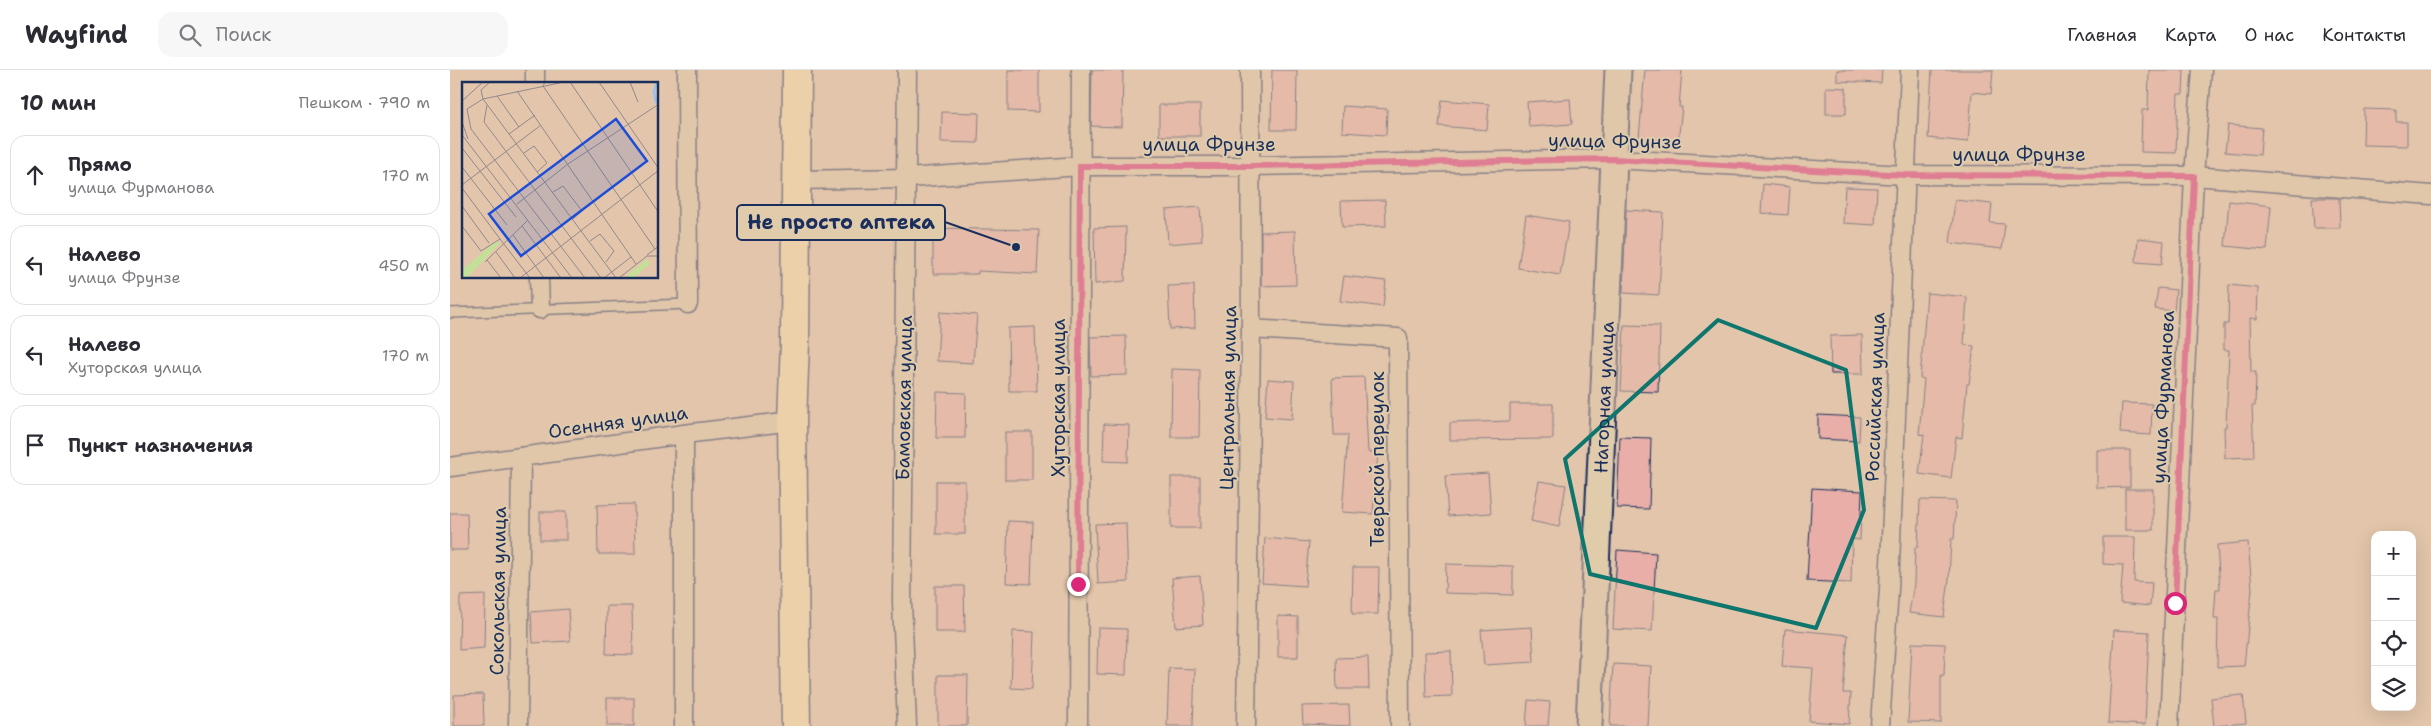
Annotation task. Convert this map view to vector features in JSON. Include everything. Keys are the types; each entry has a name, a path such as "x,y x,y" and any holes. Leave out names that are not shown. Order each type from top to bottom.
{"main road":[{"path":"796,726 792,421 796,342 797,70"}],"street":[{"path":"687,70 688,304"},
{"name":"Бамовская улица","path":"907,70 902,602 907,726"},
{"name":"Хуторская улица","path":"1078,726 1081,70"},
{"name":"Центральная улица","path":"1246,726 1251,329 1250,70"},
{"name":"Нагорная улица","path":"1589,726 1618,70"},
{"name":"Российская улица","path":"1880,726 1889,589 1910,70"},
{"name":"улица Фурманова","path":"2169,726 2194,176 2202,70"},
{"name":"улица Фрунзе","path":"797,180 907,178 1080,166 1249,166 1614,159 1906,175 2194,176 2431,196"},
{"path":"539,279 540,309"},
{"name":"Тверской переулок","path":"1251,329 1398,338 1400,726"},
{"name":"Осенняя улица","path":"450,467 684,434 792,421"},
{"path":"684,434 684,726"},
{"name":"Сокольская улица","path":"518,726 521,457"}],"lane":[{"path":"450,313 688,304"}],"highlighted area":[{"path":"1718,320 1846,370 1864,510 1816,628 1590,574 1565,459"}],"building":[{"path":"1008,70 1039,70 1039,112 1008,111"},
{"path":"1092,70 1123,70 1122,127 1091,126"},
{"path":"1272,70 1297,70 1296,130 1271,130"},
{"path":"1645,70 1682,70 1679,107 1682,107 1678,142 1639,138"},
{"path":"1837,70 1882,70 1881,83 1837,81"},
{"path":"1932,70 1993,70 1991,94 1972,92 1968,142 1928,138"},
{"path":"2149,70 2184,70 2183,94 2178,94 2176,153 2141,152 2142,110 2148,110"},
{"path":"1826,87 1846,88 1846,114 1826,114"},
{"path":"1570,99 1572,124 1529,127 1527,102"},
{"path":"1442,100 1489,104 1487,130 1439,126"},
{"path":"1159,105 1200,105 1200,136 1159,136"},
{"path":"1343,106 1387,109 1386,135 1342,132"},
{"path":"2364,109 2396,110 2396,122 2407,122 2407,146 2363,145"},
{"path":"942,112 979,113 978,143 941,142"},
{"path":"2228,125 2262,128 2260,155 2225,152"},
{"path":"1763,184 1790,187 1788,215 1761,213"},
{"path":"1845,187 1877,188 1875,225 1843,223"},
{"path":"2312,198 2339,198 2340,228 2314,228"},
{"path":"1385,200 1386,226 1342,227 1341,201"},
{"path":"1955,200 1992,204 1990,223 2005,224 2002,249 1950,243"},
{"path":"2229,201 2271,206 2267,250 2225,246"},
{"path":"1200,207 1202,241 1168,244 1166,210"},
{"path":"1626,210 1663,212 1659,295 1623,293"},
{"path":"1526,215 1569,222 1560,275 1518,268"},
{"path":"1126,227 1125,281 1095,284 1094,228"},
{"path":"933,228 1039,230 1037,274 978,271 978,274 933,274"},
{"path":"1295,231 1296,285 1261,286 1261,232"},
{"path":"2138,238 2164,241 2162,264 2136,262"},
{"path":"1344,276 1386,281 1383,307 1340,301"},
{"path":"1194,285 1195,328 1170,329 1168,286"},
{"path":"2229,285 2258,288 2257,319 2250,318 2251,372 2256,372 2255,406 2252,406 2254,457 2225,458 2224,427 2226,427 2229,350 2224,350 2224,324 2228,324"},
{"path":"2158,288 2176,290 2174,311 2155,309"},
{"path":"1927,293 1967,297 1964,345 1974,346 1969,384 1967,384 1962,438 1956,437 1951,478 1919,474 1924,435 1919,434 1924,379 1920,378"},
{"path":"940,312 977,315 973,363 937,361"},
{"path":"1624,325 1660,326 1658,392 1621,391"},
{"path":"1035,327 1037,391 1009,391 1008,328"},
{"path":"1862,335 1863,374 1831,374 1830,336"},
{"path":"1126,336 1127,375 1091,376 1090,337"},
{"path":"1172,369 1200,370 1199,437 1171,437"},
{"path":"1364,377 1368,452 1378,453 1373,514 1342,512 1348,435 1334,435 1332,378"},
{"path":"1268,379 1294,381 1292,419 1265,417"},
{"path":"937,392 966,393 965,438 936,438"},
{"path":"2122,403 2152,404 2151,435 2120,433"},
{"path":"1510,404 1553,404 1553,439 1450,440 1450,423 1510,421"},
{"path":"1818,415 1860,417 1859,441 1818,439"},
{"path":"1104,424 1129,425 1128,462 1103,461"},
{"path":"1005,432 1032,432 1032,480 1005,480"},
{"path":"1620,437 1651,438 1649,509 1617,508"},
{"path":"2097,450 2130,450 2130,487 2097,488"},
{"path":"1488,473 1491,513 1448,516 1445,476"},
{"path":"1171,477 1200,477 1200,528 1171,528"},
{"path":"936,481 965,481 965,534 936,534"},
{"path":"1539,481 1566,485 1559,527 1531,521"},
{"path":"1812,488 1862,491 1860,540 1852,539 1851,583 1807,581"},
{"path":"2125,489 2153,489 2153,530 2125,530"},
{"path":"1920,500 1956,501 1954,539 1951,539 1949,579 1944,617 1909,613 1914,584 1915,547 1918,547"},
{"path":"634,504 635,554 598,554 597,505"},
{"path":"540,512 566,512 566,540 540,540"},
{"path":"450,513 467,513 468,550 450,550"},
{"path":"1008,521 1033,522 1031,584 1006,583"},
{"path":"1126,523 1128,582 1098,584 1095,524"},
{"path":"2103,537 2135,537 2134,582 2152,583 2150,606 2120,603 2123,565 2103,564"},
{"path":"1265,538 1309,542 1305,586 1262,583"},
{"path":"2248,542 2252,589 2244,666 2217,667 2218,619 2214,619 2216,589 2220,589 2217,545"},
{"path":"1617,550 1656,553 1652,631 1613,629"},
{"path":"1446,564 1513,566 1513,595 1445,593"},
{"path":"1353,567 1379,567 1378,614 1352,614"},
{"path":"1200,576 1203,625 1176,627 1172,578"},
{"path":"935,586 964,586 965,632 935,632"},
{"path":"485,595 484,648 459,650 460,596"},
{"path":"607,606 632,606 633,655 606,654"},
{"path":"568,609 570,641 533,643 531,612"},
{"path":"1278,616 1298,617 1298,657 1278,657"},
{"path":"1532,627 1534,662 1484,665 1481,630"},
{"path":"1098,628 1127,629 1126,675 1097,674"},
{"path":"1785,629 1848,635 1843,693 1851,693 1849,724 1809,721 1813,668 1782,666"},
{"path":"2114,630 2149,632 2145,725 2108,723"},
{"path":"1013,631 1034,632 1032,689 1011,688"},
{"path":"1912,643 1945,644 1944,675 1941,675 1941,723 1908,722"},
{"path":"1451,651 1452,696 1426,697 1425,652"},
{"path":"1368,657 1369,689 1337,689 1336,658"},
{"path":"1613,664 1651,666 1648,726 1610,726"},
{"path":"1169,668 1195,669 1193,726 1167,726"},
{"path":"938,675 968,675 967,726 938,726"},
{"path":"483,694 484,726 454,726 454,695"},
{"path":"2243,695 2246,723 2214,726 2211,698"},
{"path":"607,698 634,698 634,726 607,726"},
{"path":"1528,700 1550,702 1548,726 1526,726"},
{"path":"1349,705 1350,726 1303,724 1302,706"}],"place":[{"name":"Не просто аптека","path":"1016,247"}],"route":[{"path":"1078,584 1080,166 1249,166 1614,159 1906,175 2194,176 2175,603"}]}
